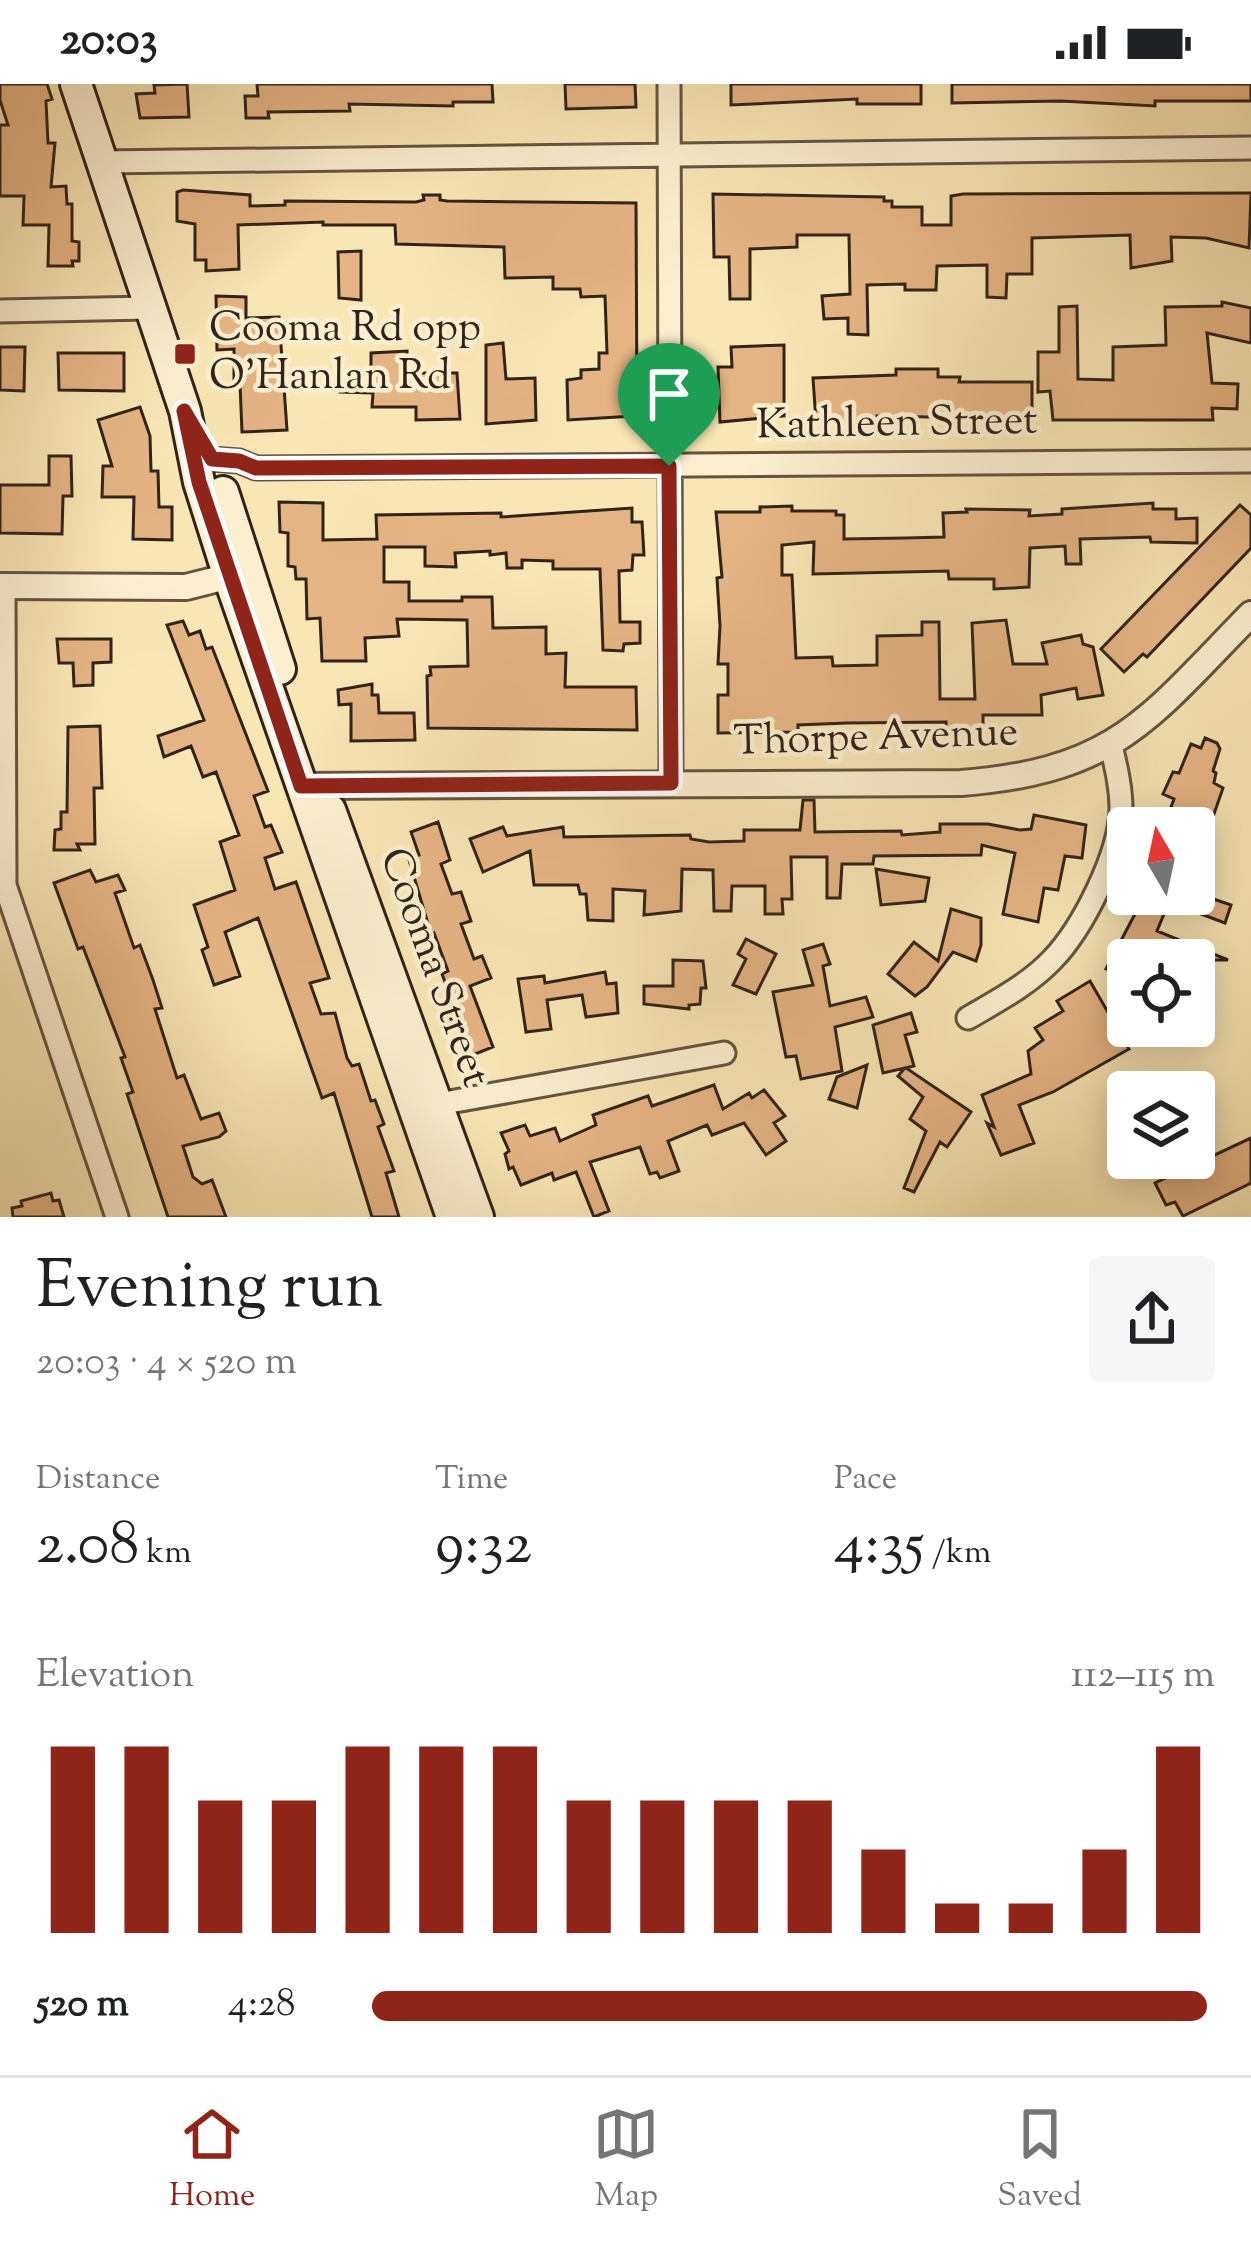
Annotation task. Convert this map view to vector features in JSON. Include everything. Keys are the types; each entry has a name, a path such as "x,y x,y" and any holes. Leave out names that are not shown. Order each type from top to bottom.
{"main road":[{"name":"Cooma Street","path":"76,84 184,411 199,482 282,677 311,786 427,1106 478,1217"},
{"name":"Cooma Street","path":"184,411 212,459 240,574"},
{"name":"Cooma Street","path":"427,1106 452,1217"}],"street":[{"path":"670,84 671,783"},
{"path":"102,162 1251,148"},
{"path":"0,310 148,308"},
{"name":"Kathleen Street","path":"212,459 256,468 1251,461"},
{"path":"222,491 256,468"},
{"path":"117,1217 8,928 2,586 186,587 240,574"},
{"name":"Thorpe Avenue","path":"311,786 1002,779 1042,773 1111,745 1168,702 1251,614"},
{"path":"968,1018 1019,988 1054,958 1079,922 1114,848 1121,815 1111,745"},
{"path":"427,1106 724,1053"}],"building":[{"path":"0,84 47,84 52,99 46,101 48,143 55,143 51,187 66,186 67,204 72,204 72,241 79,242 79,261 72,261 73,266 48,266 49,225 23,225 24,196 0,196 0,125 8,125"},
{"path":"187,84 189,117 140,118 136,94 155,93 154,85"},
{"path":"257,84 492,84 493,102 349,104 350,111 268,112 269,118 246,118 245,96 258,96"},
{"path":"565,84 635,84 636,107 566,109"},
{"path":"731,84 921,84 921,104 857,104 857,99 731,105"},
{"path":"952,84 1251,84 1251,101 1155,101 1155,106 1061,101 952,103"},
{"path":"177,192 250,195 250,206 285,205 285,201 416,202 424,200 423,195 440,195 440,200 447,201 636,203 634,416 568,420 567,380 581,378 581,370 599,369 599,353 607,353 605,296 581,297 580,289 553,289 553,277 505,278 504,247 396,244 395,225 238,225 239,269 206,271 206,260 195,260 195,224 177,221"},
{"path":"1251,193 1249,248 1206,238 1171,237 1172,261 1131,268 1130,235 1032,238 1032,274 1007,274 1006,298 987,297 987,265 937,266 936,290 905,290 905,284 867,285 868,335 848,334 848,318 824,319 822,296 850,294 849,235 797,235 797,247 750,249 750,299 730,299 729,257 714,257 713,194 884,197 892,201 892,207 922,207 922,225 951,225 951,196 963,194"},
{"path":"361,251 361,300 339,298 338,252"},
{"path":"216,296 246,297 246,318 279,317 287,430 242,432 234,349 217,350"},
{"path":"1222,302 1251,308 1251,343 1207,333 1212,383 1238,384 1237,409 1212,408 1213,420 1053,420 1050,391 1038,392 1038,352 1059,352 1059,307 1077,306 1078,379 1113,380 1113,347 1166,345 1165,307 1222,306"},
{"path":"503,343 506,379 535,378 536,420 486,424 486,345"},
{"path":"784,345 784,416 720,422 718,367 732,367 731,347"},
{"path":"0,347 25,347 24,391 0,390"},
{"path":"407,351 407,373 457,373 460,419 416,420 416,407 372,407 373,393 340,392 339,373 371,373 371,353"},
{"path":"58,353 124,353 124,391 59,390"},
{"path":"896,369 938,369 938,377 960,377 959,382 1032,382 1032,419 877,416 877,421 816,422 813,378 896,375"},
{"path":"140,407 150,436 151,471 158,471 159,507 172,507 172,540 133,539 134,497 102,497 103,466 112,466 98,420"},
{"path":"49,456 71,456 72,496 63,496 62,534 0,533 0,485 49,485"},
{"path":"279,502 323,503 323,540 377,539 376,515 501,513 501,517 632,508 632,522 642,522 644,555 633,555 632,570 619,571 620,622 640,622 640,643 624,644 623,651 603,650 600,569 553,569 553,561 522,560 522,568 507,568 506,553 490,555 490,551 455,553 456,567 425,566 425,547 384,547 384,582 409,582 409,601 492,597 493,628 546,627 546,654 566,653 565,687 636,687 637,730 428,728 430,667 468,666 467,620 397,619 399,636 365,638 366,661 322,661 320,618 307,619 306,579 296,579 295,567 288,566 288,533 280,532"},
{"path":"1153,503 1153,509 1176,509 1176,519 1197,518 1197,543 1151,542 1150,537 1080,539 1081,564 1066,564 1065,546 1030,548 1029,587 994,589 994,579 949,579 948,571 813,574 814,542 782,545 782,575 792,575 796,658 832,657 833,666 877,665 877,636 922,635 922,622 939,622 940,699 975,699 972,623 1006,620 1013,664 1047,664 1042,643 1081,635 1083,644 1093,647 1103,695 1078,699 1076,688 1041,695 1042,715 983,715 983,728 946,728 946,722 847,723 798,725 798,732 718,733 718,695 728,695 728,664 718,664 717,578 722,577 716,512 792,506 792,511 836,511 844,515 844,539 905,538 944,537 943,513 966,509 1030,510 1029,516"},
{"path":"1240,505 1251,515 1251,548 1147,657 1143,654 1124,672 1101,649"},
{"path":"183,621 189,635 200,631 206,649 212,647 268,791 254,796 265,827 271,825 282,852 265,858 275,889 296,882 329,978 310,983 321,1014 335,1013 347,1058 352,1066 359,1064 371,1101 375,1100 384,1124 378,1127 394,1171 386,1173 399,1217 372,1217 334,1093 322,1098 258,918 225,932 240,976 214,985 194,905 235,890 220,842 239,835 216,772 203,777 191,746 164,757 158,736 204,720 167,625"},
{"path":"57,639 111,639 111,662 93,663 93,685 74,686 73,663 59,663"},
{"path":"372,684 379,713 414,713 415,740 351,741 351,704 339,705 338,690"},
{"path":"100,726 102,788 94,788 95,844 77,844 80,850 54,850 61,812 67,812 68,727"},
{"path":"1205,738 1220,749 1213,771 1214,783 1223,788 1215,811 1215,807 1171,807 1174,799 1163,794 1173,772 1179,773 1191,744 1201,748"},
{"path":"803,800 814,800 815,832 901,831 902,835 940,832 940,824 1020,830 1031,829 1034,815 1086,825 1082,858 1065,856 1058,890 1044,888 1038,922 1003,914 1015,853 982,845 981,855 874,856 873,864 842,864 840,898 827,898 827,857 791,857 792,899 782,899 783,914 765,914 765,886 732,886 731,911 714,911 713,870 682,869 681,911 644,915 645,891 613,889 613,921 588,920 586,894 580,894 578,885 534,885 530,851 483,872 470,839 503,827 507,836 563,827 564,837 690,835 709,842 744,841 744,830 800,830"},
{"path":"438,822 450,860 441,864 452,894 461,892 471,921 461,924 474,959 482,956 491,978 470,986 493,1047 470,1056 450,1017 454,1006 442,974 448,971 431,934 409,860 419,855 411,832"},
{"path":"876,869 929,878 925,901 881,905"},
{"path":"90,870 96,882 118,875 125,890 115,893 134,948 140,945 153,980 162,1008 155,1009 177,1078 184,1075 201,1119 219,1113 226,1131 183,1146 193,1177 202,1184 212,1180 226,1217 168,1217 127,1094 133,1092 121,1058 125,1057 54,883"},
{"path":"1215,900 1231,905 1225,923 1204,915 1215,915"},
{"path":"951,909 981,918 976,961 953,952 915,996 888,974 914,942 938,961"},
{"path":"1134,915 1164,915 1157,931 1177,939 1122,939"},
{"path":"746,939 776,954 756,994 733,985 746,959 738,954"},
{"path":"823,944 830,964 823,966 830,1006 866,997 873,1017 835,1027 842,1071 801,1079 796,1056 786,1057 773,992 813,985 803,950"},
{"path":"673,960 703,961 706,988 701,988 700,1004 689,1005 689,1009 644,1004 644,986 673,986"},
{"path":"605,972 607,984 616,983 618,1013 586,1017 582,995 547,1000 551,1029 526,1032 518,979 544,976 545,983"},
{"path":"1090,981 1107,1011 1107,1047 1129,1049 1053,1092 1019,1105 1034,1143 1001,1155 987,1123 994,1127 982,1095 1031,1074 1028,1051 1043,1040 1035,1028 1063,1011 1057,1001"},
{"path":"911,1013 917,1032 905,1035 914,1066 906,1068 971,1112 947,1147 940,1142 914,1192 904,1188 926,1131 910,1119 923,1097 898,1076 905,1068 883,1073 873,1025"},
{"path":"867,1065 857,1108 829,1099 837,1077"},
{"path":"714,1085 723,1109 764,1090 785,1116 774,1123 786,1141 766,1155 744,1123 712,1135 707,1125 668,1141 679,1171 660,1178 657,1172 650,1174 640,1147 590,1162 609,1211 594,1217 576,1172 554,1180 552,1173 521,1185 513,1167 509,1169 505,1154 509,1151 501,1133 525,1125 530,1136 555,1128 560,1141 596,1125 593,1115 648,1096 652,1106"},
{"path":"1251,1138 1251,1183 1183,1216 1175,1202 1166,1205 1155,1183 1215,1179 1215,1155"},
{"path":"51,1193 53,1201 59,1200 64,1217 13,1217 12,1208 22,1206 21,1201"}],"place":[{"name":"Cooma Rd opp O'Hanlan Rd","path":"185,354"}],"route":[{"path":"184,411 212,459 256,468 669,466 671,783 301,786 199,482 184,411"}]}
